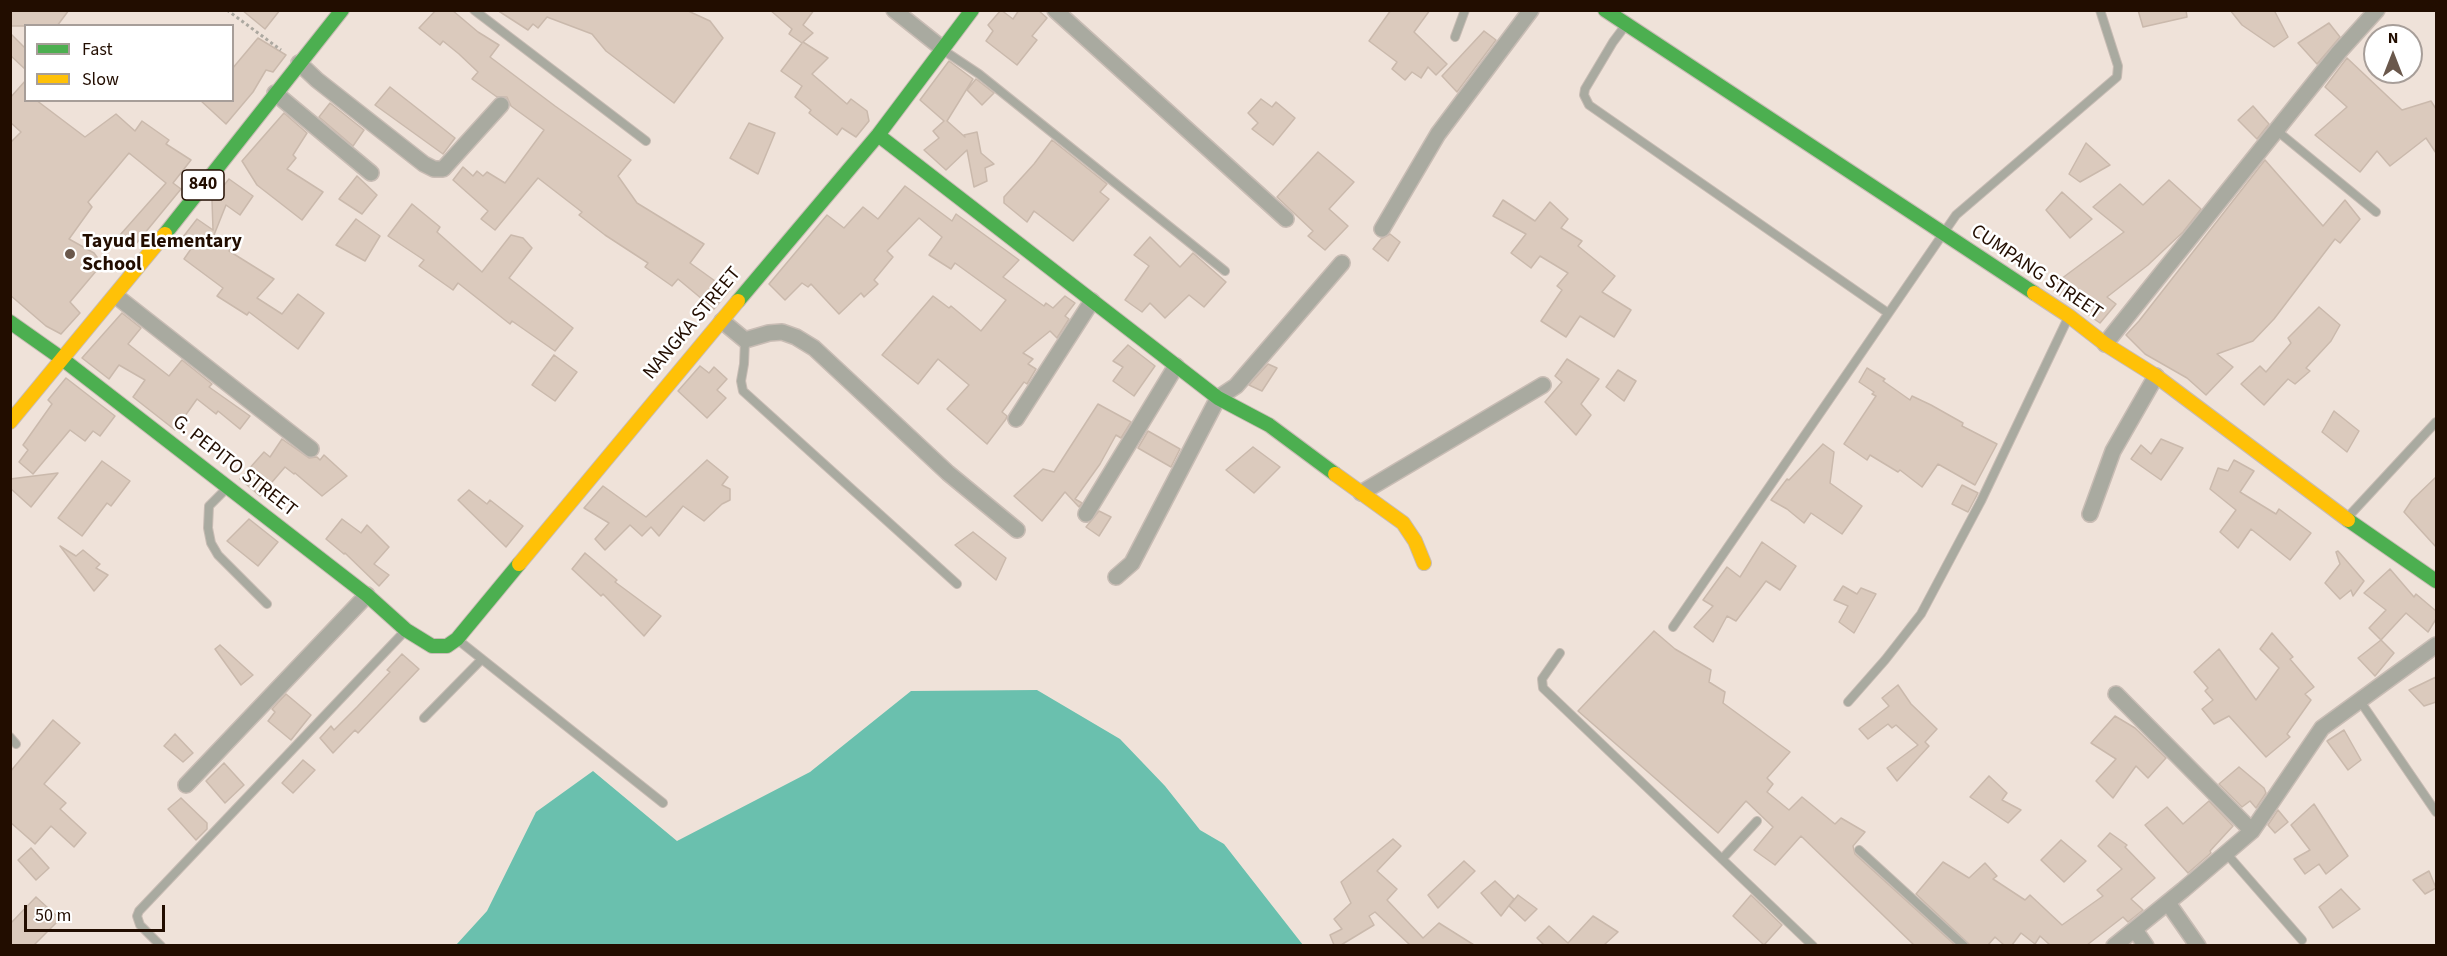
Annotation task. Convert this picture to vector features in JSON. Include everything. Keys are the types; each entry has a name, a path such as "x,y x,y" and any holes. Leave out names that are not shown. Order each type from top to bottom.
{"main road":[{"name":"840","path":"10,422 61,358 116,296 342,10"},
{"name":"NANGKA STREET","path":"457,639 878,135 972,10"},
{"name":"CUMPANG STREET","path":"1605,10 1625,26 2069,316 2105,344 2156,376 2346,519 2436,581"},
{"path":"878,135 1218,398 1269,425 1403,524 1424,562"},
{"name":"G. PEPITO STREET","path":"10,322 61,358 228,487 367,596 406,630 432,646 447,646 457,639"}],"street":[{"path":"894,10 943,49"},
{"path":"1056,10 1287,219"},
{"path":"1382,229 1438,134 1531,10"},
{"path":"2105,344 2339,51 2377,10"},
{"path":"299,63 317,80 424,164 434,169 443,169 501,105"},
{"path":"275,93 371,173"},
{"path":"1116,577 1132,564 1218,398 1236,386 1342,263"},
{"path":"116,296 310,449"},
{"path":"1016,419 1092,302"},
{"path":"722,321 745,340 782,332 814,348 948,473 1017,530"},
{"path":"1086,514 1176,366"},
{"path":"2090,514 2113,451 2156,376"},
{"path":"1360,493 1543,385"},
{"path":"186,785 367,596"},
{"path":"2114,945 2168,903 2252,831 2322,728 2436,645"},
{"path":"2116,694 2252,831"},
{"path":"2168,903 2198,945"},
{"path":"2135,930 2146,945"}],"lane":[{"path":"474,10 646,141"},
{"path":"1455,37 1465,10"},
{"path":"1674,627 1956,215 2117,77 2118,66 2100,10"},
{"path":"1625,26 1585,89 1584,95 1589,105 1888,313"},
{"path":"943,49 979,74 1225,271"},
{"path":"2276,130 2376,212"},
{"path":"1848,702 1921,614 1982,501 2069,316"},
{"path":"745,340 741,381 743,391 957,584"},
{"path":"2346,519 2436,422"},
{"path":"228,487 209,506 208,528 211,543 218,555 267,604"},
{"path":"161,945 140,925 139,911 406,630"},
{"path":"457,639 663,803"},
{"path":"1560,653 1542,679 1543,688 1813,945"},
{"path":"424,718 482,659"},
{"path":"2360,701 2436,812"},
{"path":"1722,859 1757,821"},
{"path":"1859,850 1964,945"},
{"path":"2226,854 2302,940"}],"path":[{"path":"227,10 299,63"}],"water":[{"path":"1037,690 1120,739 1165,786 1200,830 1224,844 1303,945 456,945 487,911 536,812 593,771 677,841 810,772 911,691"}],"building":[{"path":"10,10 69,10 58,24 10,26"},
{"path":"242,10 280,10 265,29"},
{"path":"436,10 452,10 478,32 499,45 490,57 631,160 618,176 637,203 704,244 690,263 729,291 714,309 678,279 672,286 645,267 648,263 579,215 582,212 538,178 495,230 481,219 488,211 453,180 463,167 473,176 477,171 483,176 487,172 505,183 544,130 511,106 507,97 497,97 472,79 478,72 443,41 440,45 419,28"},
{"path":"497,10 686,10 710,21 723,38 674,103 606,51 592,34 547,17 538,28 533,24 528,30"},
{"path":"770,10 814,10 803,25 813,33 803,42 828,58 812,74 847,104 851,99 867,111 869,121 856,137 842,128 837,135 809,113 811,110 795,97 802,86 781,71 802,43 789,34 792,29"},
{"path":"1001,10 1013,19 1019,10 1038,10 1047,18 1032,36 1037,40 1017,65 986,41 993,31 988,25"},
{"path":"1391,10 1430,10 1414,32 1447,64 1436,75 1428,67 1421,78 1412,72 1405,80 1392,69 1397,62 1369,41"},
{"path":"2138,10 2186,10 2187,17 2143,27"},
{"path":"2230,10 2274,10 2288,37 2274,47 2242,25"},
{"path":"2329,23 2340,37 2317,64 2298,43"},
{"path":"1484,31 1496,40 1457,92 1442,76"},
{"path":"10,33 24,47 24,68 10,55"},
{"path":"258,38 286,55 273,72 266,70 253,92 226,124 202,102 234,102 234,67"},
{"path":"2347,58 2363,73 2363,84 2374,84 2402,110 2431,101 2436,109 2436,153 2426,138 2390,166 2377,151 2360,172 2315,135 2347,107 2325,87"},
{"path":"949,61 973,79 947,121 965,137 964,135 977,132 981,153 994,164 985,168 987,181 974,187 967,150 946,170 924,150 939,138 933,131 944,121 920,100"},
{"path":"976,79 994,93 982,105 967,90"},
{"name":"Tayud Elementary School","path":"24,82 24,102 39,102 85,137 116,114 135,131 142,121 169,140 166,144 191,160 173,183 181,189 135,245 120,235 166,183 129,153 88,202 92,207 69,239 94,253 102,264 70,302 80,313 61,334 46,326 10,295 10,143 21,132 10,122 10,98"},
{"path":"390,87 455,138 443,154 375,105"},
{"path":"1261,99 1272,107 1276,102 1295,118 1273,145 1252,129 1258,123 1248,113"},
{"path":"330,103 364,130 353,146 319,117"},
{"path":"2253,106 2269,124 2257,139 2238,120"},
{"path":"284,113 307,133 293,155 296,158 287,169 323,192 302,220 257,185 242,161"},
{"path":"749,123 775,133 758,174 730,158"},
{"path":"1052,140 1107,184 1100,192 1109,199 1073,241 1034,211 1027,222 1004,203 1004,197"},
{"path":"2086,143 2110,165 2080,182 2069,174"},
{"path":"1318,152 1354,182 1329,209 1348,226 1325,250 1308,236 1313,231 1277,197"},
{"path":"2265,160 2323,226 2345,200 2360,219 2340,243 2335,239 2274,319 2253,341 2217,354 2233,367 2206,395 2187,378 2145,354 2126,335"},
{"path":"357,176 377,195 362,214 339,199"},
{"path":"229,179 253,196 240,215 226,205 214,235 231,248 229,251 274,279 257,298 282,314 298,294 324,313 298,349 249,312 247,315 217,296 223,288 184,259 193,246 183,237 197,219 213,230 212,200"},
{"path":"2169,180 2201,209 2183,232 2148,265 2107,297 2116,304 2100,323 2054,291 2061,279 2124,232 2093,207 2120,184 2143,205"},
{"path":"905,186 952,221 956,214 1019,260 1003,277 1044,306 1046,303 1053,308 1065,296 1075,303 1065,316 1069,319 1057,338 1050,331 1023,353 1033,359 1028,364 1036,369 1027,384 1024,382 1002,412 1007,416 1006,419 987,444 947,409 969,385 938,359 918,384 882,355 933,296 949,308 951,306 981,331 1006,300 955,263 951,269 929,255 942,237 919,218 887,251 893,257 874,280 878,284 864,297 861,293 839,314 811,284 808,287 802,283 785,300 769,284 827,215 844,228 863,207 878,219"},
{"path":"2062,192 2092,219 2070,238 2046,210"},
{"path":"1503,200 1535,221 1550,202 1568,219 1561,228 1582,241 1578,246 1615,276 1602,292 1631,310 1614,337 1580,316 1566,337 1541,321 1562,290 1557,286 1568,273 1540,256 1531,268 1511,253 1526,234 1493,216"},
{"path":"412,204 440,227 437,232 482,272 511,235 523,238 532,248 509,278 573,328 555,351 512,321 510,324 458,283 453,290 419,266 424,260 388,236"},
{"path":"356,219 380,236 365,261 336,245"},
{"path":"1390,234 1400,242 1388,261 1373,249 1381,239"},
{"path":"1150,237 1180,267 1193,253 1226,282 1204,307 1189,295 1165,318 1150,303 1142,312 1125,300 1149,266 1134,255"},
{"path":"2319,307 2340,325 2331,341 2306,368 2310,371 2295,384 2288,379 2264,405 2241,384 2260,366 2266,372 2291,343 2288,338"},
{"path":"122,313 141,328 128,344 169,376 182,360 212,384 209,387 250,416 240,429 218,411 216,414 197,399 175,430 133,397 145,380 119,365 109,379 82,358"},
{"path":"1128,345 1155,366 1134,396 1113,381 1123,367 1113,361"},
{"path":"554,355 577,372 555,401 532,385"},
{"path":"1567,359 1599,379 1581,404 1591,415 1576,435 1545,402 1562,382 1555,376"},
{"path":"1268,364 1277,368 1262,391 1249,385"},
{"path":"700,366 709,373 714,367 727,379 717,390 726,398 707,418 678,391"},
{"path":"1867,368 1885,379 1883,381 1910,400 1912,396 1931,405 1963,423 1962,426 1997,444 1975,485 1938,464 1922,487 1900,470 1898,472 1870,455 1867,460 1844,444 1876,396 1872,394 1874,392 1859,382"},
{"path":"1618,370 1636,381 1624,401 1606,387"},
{"path":"66,378 115,416 100,436 93,431 85,441 70,430 33,474 19,462 28,450 23,445 52,404 48,400"},
{"path":"1098,404 1131,422 1121,438 1116,435 1100,464 1075,499 1082,503 1079,507 1065,492 1042,521 1014,496 1043,469 1054,472"},
{"path":"2334,411 2359,431 2347,452 2322,432"},
{"path":"1148,431 1180,449 1171,467 1138,448"},
{"path":"282,439 309,458 317,457 320,460 324,455 347,476 322,496 285,467 260,496 240,479 264,452 270,457"},
{"path":"2161,439 2183,448 2161,480 2131,459 2141,445 2151,454"},
{"path":"1823,444 1834,452 1830,483 1862,506 1842,534 1811,513 1804,523 1771,500 1787,479 1789,480"},
{"path":"1253,447 1280,467 1254,493 1226,470"},
{"path":"707,460 728,477 722,485 730,489 730,500 722,504 704,521 683,506 659,536 651,527 642,536 630,525 605,550 595,539 609,523 584,508 603,486 646,517"},
{"path":"2234,460 2254,471 2240,492 2276,514 2279,509 2311,533 2290,560 2251,529 2238,548 2220,532 2236,510 2210,489 2218,468 2228,471"},
{"path":"102,461 130,481 111,506 107,503 82,536 58,518"},
{"path":"58,473 31,507 10,488 10,479"},
{"path":"2436,477 2436,547 2404,512 2412,500"},
{"path":"1962,485 1978,493 1968,512 1952,504"},
{"path":"469,490 487,504 490,500 523,526 506,547 458,500"},
{"path":"1099,511 1111,517 1099,536 1086,527"},
{"path":"249,519 278,542 258,566 227,541"},
{"path":"342,519 361,533 367,525 389,547 374,564 389,575 379,586 345,553 326,539"},
{"path":"973,532 1006,558 996,580 955,545"},
{"path":"1762,542 1796,566 1780,590 1766,581 1736,621 1727,616 1713,642 1694,627 1713,606 1703,600 1727,567 1740,577"},
{"path":"60,546 76,556 83,550 100,564 96,568 108,575 94,591"},
{"path":"2338,551 2364,581 2353,596 2351,590 2340,599 2325,583 2340,564 2336,552"},
{"path":"585,553 617,580 615,582 661,616 644,636 603,594 601,596 572,569"},
{"path":"2390,569 2414,597 2416,594 2436,611 2436,619 2428,632 2406,613 2381,640 2369,628 2386,610 2364,593"},
{"path":"1843,586 1857,594 1861,588 1876,594 1854,633 1839,622 1848,606 1834,600"},
{"path":"1654,631 1675,649 1711,670 1709,682 1725,692 1723,703 1790,752 1767,778 1773,784 1767,792 1789,810 1802,797 1835,824 1841,818 1865,832 1853,846 1855,854 1955,945 1914,945 1801,836 1775,865 1754,850 1773,827 1746,801 1718,833 1578,711"},
{"path":"2272,633 2293,657 2290,659 2314,687 2305,694 2311,700 2287,734 2290,737 2266,757 2229,716 2214,724 2202,709 2213,700 2205,691 2208,688 2194,672 2219,649 2256,700 2279,668 2260,649"},
{"path":"2381,640 2394,653 2375,676 2358,658"},
{"path":"220,645 253,675 241,685 215,649"},
{"path":"402,654 419,669 358,733 355,730 333,753 320,738 331,726 334,730 357,707 390,672 387,670"},
{"path":"2436,677 2436,702 2424,706 2409,690"},
{"path":"1898,685 1911,704 1937,729 1925,742 1929,746 1897,781 1887,768 1918,745 1896,725 1892,728 1888,724 1868,739 1859,729 1889,706 1882,698"},
{"path":"286,694 311,715 291,740 268,721 275,712 272,709"},
{"path":"2115,716 2135,728 2166,758 2148,778 2136,766 2113,798 2096,781 2116,759 2091,743"},
{"path":"53,720 80,743 44,784 66,803 60,809 86,833 74,847 51,826 35,844 10,822 10,772"},
{"path":"2344,730 2361,760 2348,770 2327,741"},
{"path":"175,734 193,753 183,762 164,746"},
{"path":"303,760 315,770 293,793 282,783"},
{"path":"224,763 244,785 225,803 206,781"},
{"path":"2239,767 2264,788 2266,793 2256,808 2250,801 2242,807 2219,784"},
{"path":"1989,776 2007,793 2002,800 2021,810 2008,823 1970,797"},
{"path":"181,798 207,823 207,829 196,840 168,809"},
{"path":"2209,801 2233,826 2210,851 2211,853 2188,873 2145,825 2167,807 2183,824"},
{"path":"2314,804 2348,856 2326,874 2319,864 2305,874 2294,859 2310,850 2291,825"},
{"path":"2278,810 2288,822 2275,833 2268,825"},
{"path":"2110,833 2127,845 2125,847 2155,878 2131,899 2143,910 2128,922 2123,917 2087,945 2050,945 2040,936 2035,944 2021,933 2012,945 2004,945 1995,937 1988,945 1970,945 1916,894 1943,862 1969,878 1985,863 1997,876 1993,879 2025,900 2030,895 2062,925 2103,896 2097,890 2122,869 2098,846"},
{"path":"1393,839 1401,846 1377,871 1397,889 1387,900 1423,938 1439,923 1474,945 1410,945 1375,912 1369,916 1374,925 1341,945 1334,945 1330,935 1342,929 1334,919 1351,903 1341,882"},
{"path":"2061,840 2086,861 2064,882 2041,860"},
{"path":"31,848 49,868 36,880 18,860"},
{"path":"1464,861 1475,871 1438,908 1428,895"},
{"path":"2429,871 2436,888 2425,894 2413,880"},
{"path":"1495,881 1514,899 1501,916 1481,893"},
{"path":"2341,889 2360,909 2333,928 2319,907"},
{"path":"1518,895 1537,909 1525,921 1509,906"},
{"path":"1751,895 1782,925 1764,945 1733,916"},
{"path":"36,897 60,919 34,945 10,945 10,924"},
{"path":"1593,916 1618,932 1604,945 1544,945 1537,938 1549,926 1568,943"}],"traffic: fast":[{"path":"165,234 342,10"},
{"path":"738,301 878,135 972,10"},
{"path":"1605,10 2034,293"},
{"path":"878,135 1218,398 1269,425 1335,474"},
{"path":"10,322 61,358 367,595 406,630 432,646 447,646 457,639 519,564"},
{"path":"2348,520 2436,581"}],"traffic: slow":[{"path":"10,422 165,234"},
{"path":"2034,293 2105,344 2156,376 2348,520"},
{"path":"519,564 738,301"},
{"path":"1335,474 1403,523 1415,541 1424,563"}],"place":[{"name":"Tayud Elementary School","path":"70,254"}]}
